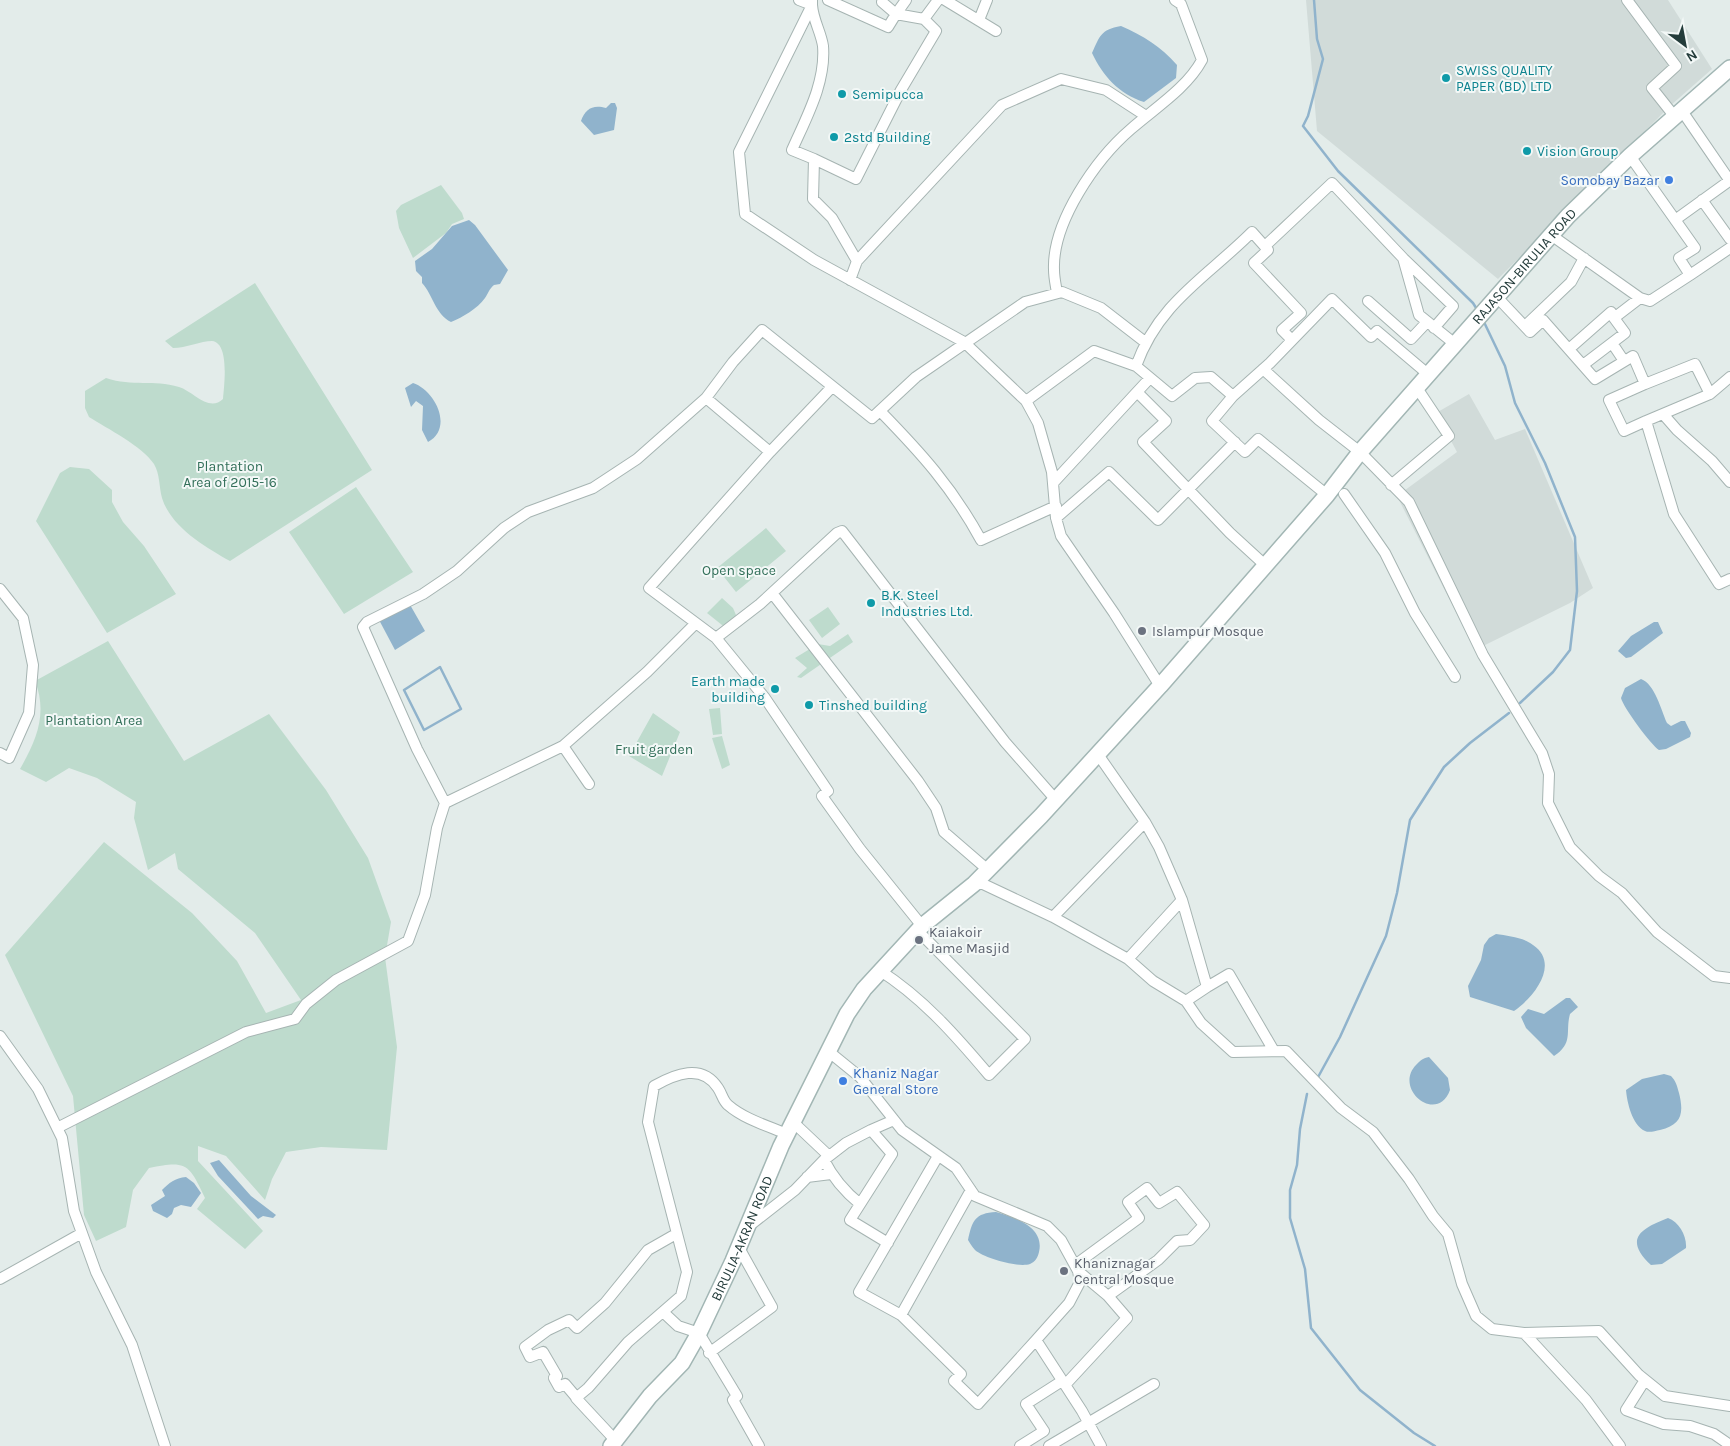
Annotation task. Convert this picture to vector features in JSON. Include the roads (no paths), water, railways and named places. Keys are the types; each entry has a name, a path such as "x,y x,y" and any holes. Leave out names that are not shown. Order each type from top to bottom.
{"street":[{"path":"798,0 812,2"},
{"path":"828,0 888,27 906,0"},
{"path":"924,19 938,0"},
{"path":"945,0 996,31"},
{"path":"979,20 987,0"},
{"path":"1057,293 1054,269 1058,240 1069,213 1094,167 1128,131 1195,73 1202,60 1181,4 1175,0"},
{"path":"1627,0 1676,66 1652,88 1678,114 1726,170 1729,181 1675,220"},
{"path":"812,2 812,18 823,46 818,88 792,150 856,179 901,90 936,31 924,19 896,14 881,1"},
{"path":"812,2 738,152 746,214 814,260 883,296 964,342 1026,401 1038,423 1054,482 1056,518 1061,536 1114,613 1160,686"},
{"name":"RAJASON-BIRULIA ROAD","path":"1097,753 1160,686 1266,566 1360,452 1551,236 1630,156 1729,71"},
{"path":"850,280 857,261 1002,104 1061,79 1106,90 1146,116"},
{"path":"1630,156 1695,248 1679,258 1690,275"},
{"path":"814,159 812,199 832,218 857,261"},
{"path":"1265,246 1332,183 1403,258 1453,306 1411,339 1368,301"},
{"path":"1702,200 1730,239"},
{"path":"1136,366 1145,342 1169,307 1252,232 1268,250 1254,263 1301,313 1282,330 1292,340"},
{"path":"1551,236 1640,298 1650,301 1730,248"},
{"path":"1403,258 1419,315 1455,344"},
{"path":"1525,326 1572,282 1584,258"},
{"path":"58,1128 246,1032 295,1019 306,1004 336,980 408,941 425,896 438,828 445,803 417,749 363,628 368,622 423,594 458,571 504,528 528,512 594,488 637,458 706,398 733,362 762,330 872,418 916,377 964,342 1025,302 1057,293 1062,292 1101,308 1145,342"},
{"path":"1496,296 1530,332 1543,320 1595,379 1633,356 1645,384"},
{"path":"1614,318 1640,298"},
{"path":"1326,495 1258,439 1245,452 1212,421 1233,396 1263,369 1332,299 1371,337 1377,332 1429,375"},
{"path":"1569,349 1611,312 1625,333 1583,365"},
{"path":"1612,343 1624,361"},
{"path":"1026,401 1094,351 1136,366 1172,396 1195,378 1211,377 1233,396"},
{"path":"1710,394 1694,364 1609,400 1624,431 1710,394 1730,377"},
{"path":"1263,369 1319,420 1360,452 1409,502 1483,655 1542,753 1549,774 1548,803 1570,847 1599,876 1622,893 1657,932 1714,976 1730,978"},
{"path":"1054,482 1150,378"},
{"path":"832,387 770,452 649,588 716,638 765,698 828,791 822,796 920,928 1025,1039 989,1075 952,1031 927,1007 899,983 879,970"},
{"path":"1391,485 1449,436 1417,388"},
{"path":"1137,392 1166,420 1143,442 1188,490 1266,566"},
{"path":"706,398 770,452"},
{"path":"880,410 934,468 962,506 981,540 1056,506"},
{"path":"1663,414 1677,430 1712,461 1730,482"},
{"path":"1646,421 1674,514 1719,584 1730,579"},
{"path":"1056,518 1109,472 1158,520 1235,442"},
{"path":"1344,494 1385,553 1415,613 1455,677"},
{"path":"716,638 772,594 837,533 842,531 1005,742 1056,800"},
{"path":"0,588 23,618 33,665 29,713 8,758 0,753"},
{"path":"772,594 918,781 936,808 944,832 988,870"},
{"path":"445,803 563,746 647,672 696,623"},
{"path":"563,746 589,784"},
{"path":"1097,753 1145,822 1171,872 1182,900 1207,987"},
{"name":"BIRULIA-AKRAN ROAD","path":"614,1443 650,1396 682,1362 699,1333 790,1128 847,1014 879,970 920,928 974,884 1056,800 1097,753"},
{"path":"1053,917 1145,822"},
{"path":"974,884 983,884 1053,917 1128,959 1153,981 1186,1001 1206,1029 1234,1052 1286,1051 1341,1108 1373,1132 1409,1179 1433,1216 1448,1234 1462,1284 1476,1316 1492,1329 1524,1333 1599,1331 1645,1380 1665,1396 1730,1406"},
{"path":"1128,959 1182,900"},
{"path":"1186,1001 1229,974 1274,1051"},
{"path":"0,1036 38,1089 58,1128 62,1138 74,1211 96,1272 132,1345 165,1446"},
{"path":"828,1051 860,1077 894,1120 916,1141 956,1168 975,1196 997,1207 1047,1226 1061,1240 1076,1268 1080,1282 1069,1303 978,1404 954,1381 961,1374 902,1315 859,1292 938,1156"},
{"path":"576,1397 588,1388 628,1342 682,1296 686,1272 648,1122 654,1086 673,1075 692,1071 710,1078 719,1088 726,1104 740,1114 790,1128 826,1158 831,1174 842,1189 860,1204"},
{"path":"709,1353 772,1307 741,1240 750,1225 795,1190 826,1158 846,1143 894,1120"},
{"path":"871,1130 892,1154 850,1220 888,1243"},
{"path":"807,1177 831,1174"},
{"path":"1076,1268 1139,1218 1128,1202 1147,1188 1159,1203 1177,1192 1204,1226 1190,1240 1178,1242 1158,1260 1108,1296"},
{"path":"902,1315 971,1190"},
{"path":"0,1279 82,1233"},
{"path":"614,1443 565,1384 559,1387 554,1378 557,1376 543,1352 530,1356 525,1346 548,1330 569,1320 576,1328 605,1303 648,1250 676,1234"},
{"path":"1020,1446 1044,1431 1026,1404 1064,1383 1127,1318 1108,1296 1076,1268"},
{"path":"663,1312 678,1326 699,1333 709,1353 737,1396 733,1400 759,1446"},
{"path":"1524,1333 1586,1400 1620,1446"},
{"path":"1036,1340 1101,1446"},
{"path":"1645,1380 1626,1410 1664,1424 1690,1426 1714,1434 1730,1445"},
{"path":"1048,1446 1154,1384"}],"water":[{"path":"1121,26 1151,42 1177,65 1176,78 1144,102 1119,89 1101,69 1092,53 1097,42 1105,32"},
{"path":"611,103 615,103 617,108 614,130 594,135 581,121 583,117 590,108 606,108"},
{"path":"469,220 475,225 508,270 500,284 492,287 478,306 451,322 441,314 422,283 422,277 416,271 415,261 432,249 452,226"},
{"path":"413,383 428,393 438,410 440,428 436,436 428,442 422,430 423,406 416,401 411,407 405,388"},
{"path":"409,603 425,631 395,650 378,618"},
{"path":"1654,622 1658,622 1663,633 1631,657 1626,658 1618,651 1631,636"},
{"path":"1641,679 1654,692 1667,723 1671,726 1685,721 1691,733 1690,737 1666,749 1659,750 1650,741 1632,717 1621,698 1625,688"},
{"path":"1496,934 1515,937 1529,942 1541,953 1545,962 1541,980 1536,989 1514,1011 1470,997 1468,986 1481,960 1484,945 1489,938"},
{"path":"1566,998 1570,998 1578,1007 1570,1014 1567,1042 1554,1056 1526,1028 1521,1017 1528,1009 1544,1014"},
{"path":"1429,1057 1448,1078 1450,1090 1444,1100 1436,1104 1427,1104 1420,1100 1413,1093 1410,1084 1410,1074 1416,1065"},
{"path":"1664,1074 1671,1076 1677,1086 1681,1100 1680,1117 1673,1125 1667,1128 1647,1132 1640,1128 1634,1119 1629,1107 1626,1090 1642,1079"},
{"path":"219,1160 251,1196 276,1215 273,1218 263,1216 258,1219 218,1176 210,1163"},
{"path":"186,1177 194,1183 201,1193 191,1207 181,1205 174,1208 172,1214 167,1218 153,1211 151,1205 165,1196 162,1190 172,1181"},
{"path":"996,1212 1019,1220 1033,1230 1040,1243 1039,1254 1033,1262 1018,1265 1001,1262 979,1253 973,1248 968,1240 973,1223 983,1214"},
{"path":"1668,1218 1676,1223 1681,1230 1686,1248 1662,1264 1651,1265 1642,1256 1638,1248 1637,1241 1639,1235 1644,1230"}],"waterway":[{"path":"1314,0 1317,39 1323,59 1308,116 1303,126 1338,171 1473,303 1478,311"},
{"path":"1483,320 1505,366 1515,403 1545,463 1575,537 1577,591 1570,650 1553,672 1520,703"},
{"path":"440,667 461,709 424,730 404,690 440,667"},
{"path":"1317,1079 1340,1037 1386,936 1397,893 1410,820 1444,767 1470,743 1509,713"},
{"path":"1307,1094 1300,1129 1297,1165 1290,1190 1290,1218 1305,1269 1311,1328 1360,1390 1414,1433 1435,1446"}],"place":[{"name":"SWISS QUALITY PAPER (BD) LTD","path":"1446,78"},
{"name":"Semipucca","path":"842,94"},
{"name":"2std Building","path":"834,137"},
{"name":"Vision Group","path":"1527,151"},
{"name":"Somobay Bazar","path":"1669,180"},
{"name":"B.K. Steel Industries Ltd.","path":"871,603"},
{"name":"Islampur Mosque","path":"1142,631"},
{"name":"Earth made building","path":"775,689"},
{"name":"Tinshed building","path":"809,705"},
{"name":"Kaiakoir Jame Masjid","path":"919,940"},
{"name":"Khaniz Nagar General Store","path":"843,1081"},
{"name":"Khaniznagar Central Mosque","path":"1064,1271"}],"park label":[{"name":"Plantation Area of 2015-16","path":"230,474"},
{"name":"Open space","path":"739,570"},
{"name":"Plantation Area","path":"94,720"},
{"name":"Fruit garden","path":"654,749"}]}
